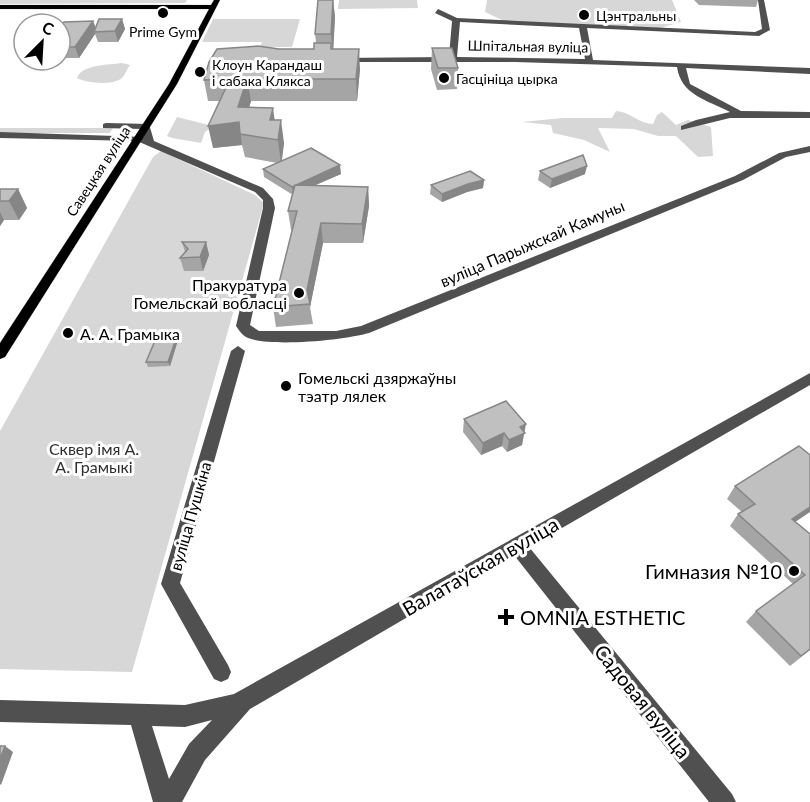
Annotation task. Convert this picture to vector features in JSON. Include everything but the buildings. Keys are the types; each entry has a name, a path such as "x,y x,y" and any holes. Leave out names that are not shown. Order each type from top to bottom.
{"main road":[{"path":"188,6 195,0"},
{"path":"0,6 188,6 215,3"},
{"name":"Савецкая вуліца","path":"0,354 173,84 215,3"}],"street":[{"path":"438,11 455,22 756,34 766,30 761,0"},
{"path":"453,57 455,22"},
{"path":"583,27 589,60"},
{"name":"Шпітальная вуліца","path":"327,60 453,57 589,60 810,71"},
{"path":"681,65 683,80 687,86 738,113"},
{"path":"684,128 717,116 738,113 810,115"},
{"path":"0,126 117,126 143,132"},
{"path":"111,136 117,126"},
{"path":"0,135 111,136 143,132"},
{"name":"вуліца Парыжскай Камуны","path":"143,132 157,145 239,180 268,199 269,208 243,326 249,333 259,336 336,336 364,330 740,178 761,164 793,152 810,149"},
{"name":"вуліца Пушкіна","path":"221,672 170,584 238,351"},
{"name":"Валатаўская вуліца","path":"0,711 139,717 185,716 220,710 249,699 810,378"},
{"name":"Садовая вуліца","path":"517,545 724,802"},
{"path":"167,802 197,752 222,722 249,699"},
{"path":"139,717 167,802"}],"green space":[{"path":"0,0 187,0 185,3 0,4"},
{"path":"339,0 417,0 418,8 338,9"},
{"name":"Цэнтральны","path":"487,0 672,0 681,22 660,28 504,21 485,12"},
{"path":"213,19 300,19 292,47 260,47 262,42 202,42"},
{"path":"122,63 130,65 118,81 100,83 77,78 80,73 90,68"},
{"path":"616,111 647,123 653,124 657,115 662,112 676,125 688,120 711,127 713,156 698,157 676,136 658,136 634,129 598,128 610,152 584,140 553,133 551,125 522,122 563,118 612,118"},
{"path":"177,117 213,126 205,132 201,143 172,138 167,136"},
{"path":"0,128 113,128 110,133 0,133"},
{"name":"Сквер імя А. А. Грамыкі","path":"161,151 255,195 264,203 132,672 0,669 0,431 153,157"}],"place":[{"name":"Prime Gym","path":"163,13"},
{"name":"Цэнтральны","path":"584,15"},
{"name":"Клоун Карандаш і сабака Клякса","path":"200,72"},
{"name":"Гасцініца цырка","path":"444,78"},
{"name":"Пракуратура Гомельскай вобласці","path":"299,293"},
{"name":"А. А. Грамыка","path":"68,333"},
{"name":"Гомельскі дзяржаўны тэатр лялек","path":"286,386"},
{"name":"Гимназия №10","path":"794,571"},
{"name":"OMNIA ESTHETIC","path":"506,617"}]}
